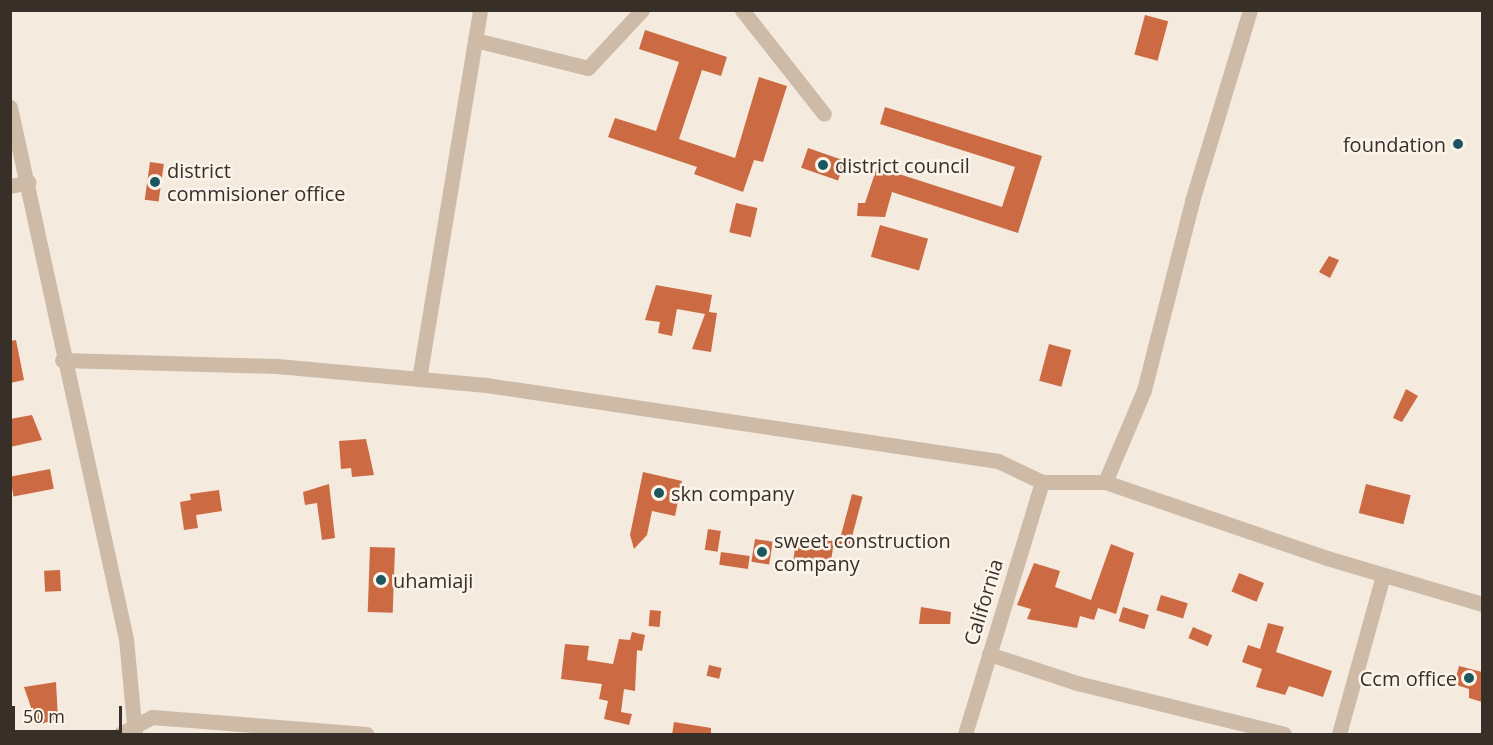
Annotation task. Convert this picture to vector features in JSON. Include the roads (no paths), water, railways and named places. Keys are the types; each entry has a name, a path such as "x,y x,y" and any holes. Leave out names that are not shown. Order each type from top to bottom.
{"street":[{"path":"419,379 480,10"},
{"path":"475,40 588,68 642,10"},
{"path":"742,10 824,114"},
{"path":"1105,482 1144,390 1192,201 1250,10"},
{"path":"10,107 29,182 62,360 126,639 136,729"},
{"path":"10,186 29,182"},
{"path":"62,360 277,366 419,379 824,432 998,461 1042,482 1105,482 1383,575 1482,604"},
{"name":"California","path":"965,735 1042,482"},
{"path":"1339,735 1383,575"},
{"path":"989,654 1077,683 1284,735"},
{"path":"120,735 136,729 152,717 366,735"}],"place":[{"name":"foundation","path":"1458,144"},
{"name":"district council","path":"823,165"},
{"name":"district commisioner office","path":"155,182"},
{"name":"skn company","path":"659,493"},
{"name":"sweet construction company","path":"762,552"},
{"name":"uhamiaji","path":"381,580"},
{"name":"Ccm office","path":"1469,678"}]}
